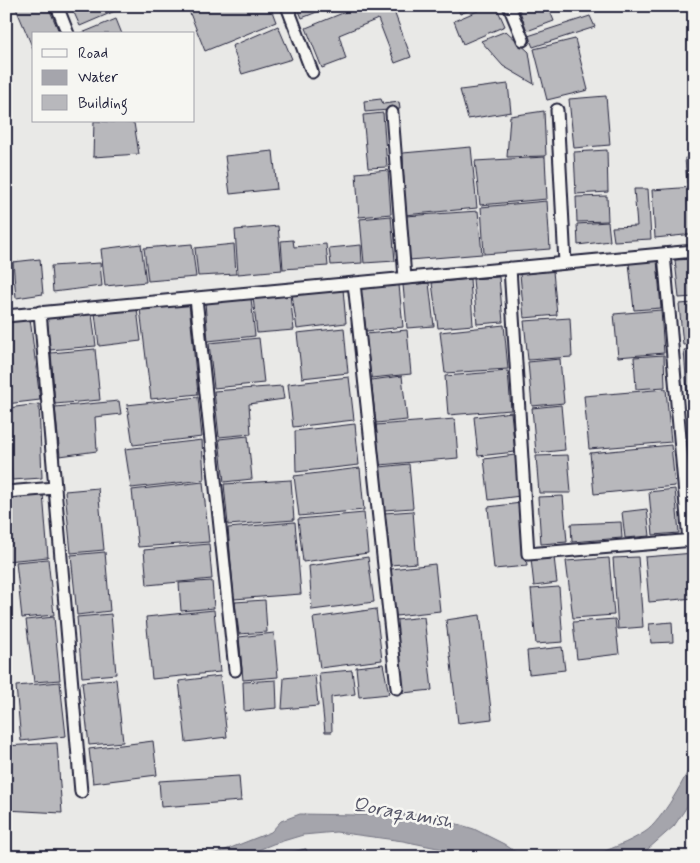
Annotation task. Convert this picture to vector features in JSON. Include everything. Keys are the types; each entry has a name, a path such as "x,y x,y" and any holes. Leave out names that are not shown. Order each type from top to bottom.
{"street":[{"path":"57,6 67,32"},
{"path":"288,6 312,72"},
{"path":"509,6 523,40"},
{"path":"557,110 566,263"},
{"path":"392,113 405,278"},
{"path":"6,316 694,252"},
{"path":"510,268 528,554 691,540 664,254"},
{"path":"354,283 397,688"},
{"path":"196,298 235,670"},
{"path":"40,312 81,792"},
{"path":"6,492 55,488"}],"water":[{"path":"694,757 694,796 674,826 639,857 591,857 632,839 651,827 659,819 673,798"},
{"path":"300,814 424,814 474,829 504,844 523,857 471,857 467,854 403,841 336,832 303,835 273,844 241,857 202,857 223,851 271,832 281,821"}],"building":[{"path":"15,6 48,6 59,32 32,32 32,46"},
{"path":"71,6 113,6 115,11 80,26"},
{"path":"187,6 270,6 276,22 205,51"},
{"path":"297,6 329,6 329,7 302,18"},
{"path":"360,6 392,6 411,57 395,63 378,19 339,35 346,59 322,68 306,28"},
{"path":"457,6 479,6 460,14"},
{"path":"489,6 496,6 505,26 463,44 454,21"},
{"path":"518,6 548,6 554,21 527,31"},
{"path":"590,16 595,27 533,47 528,36"},
{"path":"116,19 121,32 84,32"},
{"path":"278,26 292,59 242,74 232,46"},
{"path":"506,31 529,52 534,84 503,66 481,41"},
{"path":"575,39 588,90 547,100 534,49"},
{"path":"508,84 511,112 468,119 460,90"},
{"path":"689,93 694,93 694,154 692,154"},
{"path":"606,96 610,145 574,148 569,99"},
{"path":"381,99 383,104 399,102 400,109 365,112 364,101"},
{"path":"544,111 546,156 507,157 510,116"},
{"path":"383,113 387,167 368,168 363,115"},
{"path":"94,122 134,123 139,154 93,157"},
{"path":"471,147 477,208 405,215 403,153"},
{"path":"607,150 608,192 576,194 574,152"},
{"path":"273,151 277,189 230,194 225,156"},
{"path":"545,157 547,199 480,205 475,161"},
{"path":"694,157 694,183 687,183 685,158"},
{"path":"388,170 391,214 359,217 356,173"},
{"path":"694,187 694,234 655,238 652,190"},
{"path":"634,189 648,189 651,239 614,241 612,227 637,226"},
{"path":"607,196 608,221 577,222 576,197"},
{"path":"547,201 550,249 484,254 481,207"},
{"path":"478,211 482,254 409,260 406,216"},
{"path":"391,216 395,261 364,263 360,219"},
{"path":"608,222 610,241 578,245 577,224"},
{"path":"278,226 282,270 238,274 235,230"},
{"path":"293,240 294,247 326,244 328,266 283,269 281,241"},
{"path":"141,244 146,282 105,286 101,249"},
{"path":"192,244 196,277 148,281 144,248"},
{"path":"234,244 236,274 198,276 195,248"},
{"path":"361,245 362,263 331,265 329,248"},
{"path":"40,259 43,294 16,298 13,262"},
{"path":"694,259 694,297 679,298 675,260"},
{"path":"657,260 661,308 634,310 629,263"},
{"path":"100,263 102,286 53,292 51,266"},
{"path":"6,268 10,268 12,298 6,299"},
{"path":"553,271 557,315 524,318 520,274"},
{"path":"499,277 503,322 477,324 473,279"},
{"path":"470,279 473,325 438,328 432,283"},
{"path":"429,283 434,326 407,328 403,285"},
{"path":"399,285 403,327 366,331 361,289"},
{"path":"343,289 346,323 297,329 292,294"},
{"path":"290,294 294,330 257,333 253,297"},
{"path":"251,298 255,336 208,341 205,302"},
{"path":"189,303 198,394 151,399 140,309"},
{"path":"694,303 694,344 683,345 679,304"},
{"path":"137,309 141,341 99,346 95,313"},
{"path":"661,310 664,353 618,357 614,314"},
{"path":"92,314 96,346 50,350 47,317"},
{"path":"30,318 40,400 6,404 6,321"},
{"path":"570,318 572,357 528,360 524,321"},
{"path":"504,325 508,369 445,373 440,332"},
{"path":"344,328 348,373 302,378 297,333"},
{"path":"407,330 411,374 371,378 366,334"},
{"path":"259,338 264,383 214,388 209,343"},
{"path":"95,349 100,400 55,404 51,353"},
{"path":"694,349 694,391 687,391 684,350"},
{"path":"664,355 665,387 636,389 634,357"},
{"path":"560,359 564,403 532,406 528,362"},
{"path":"508,371 511,410 448,415 445,376"},
{"path":"402,376 407,420 376,423 371,380"},
{"path":"349,377 354,420 293,427 288,384"},
{"path":"282,386 284,399 249,404 251,434 219,437 214,391"},
{"path":"666,389 671,442 589,449 584,396"},
{"path":"694,394 694,436 691,436 688,395"},
{"path":"198,397 202,437 133,445 127,405"},
{"path":"119,401 121,414 95,417 97,451 60,456 55,407"},
{"path":"39,404 42,478 12,480 8,408"},
{"path":"561,405 565,450 536,453 532,408"},
{"path":"511,412 515,452 478,456 474,417"},
{"path":"455,419 458,458 380,465 376,425"},
{"path":"355,424 359,465 296,472 295,431"},
{"path":"248,436 252,479 224,482 219,439"},
{"path":"690,439 694,439 694,475"},
{"path":"202,440 204,480 131,488 125,449"},
{"path":"671,445 675,486 594,494 590,453"},
{"path":"515,455 520,496 489,500 484,459"},
{"path":"568,455 571,493 539,493 536,456"},
{"path":"409,464 413,508 384,510 380,467"},
{"path":"360,468 364,510 299,516 294,476"},
{"path":"291,480 294,520 228,525 224,484"},
{"path":"203,482 209,542 138,547 132,490"},
{"path":"98,488 104,550 71,553 65,491"},
{"path":"675,489 679,533 653,535 649,492"},
{"path":"43,493 48,557 6,561 6,498"},
{"path":"563,496 567,542 541,544 538,497"},
{"path":"521,503 527,566 494,569 488,507"},
{"path":"647,509 650,536 625,538 622,512"},
{"path":"413,511 417,563 390,565 384,513"},
{"path":"364,513 368,553 303,562 298,519"},
{"path":"295,522 301,594 234,599 228,528"},
{"path":"621,522 622,538 572,542 571,524"},
{"path":"209,544 212,579 147,585 144,550"},
{"path":"105,552 110,611 77,615 71,555"},
{"path":"694,553 694,598 649,602 645,557"},
{"path":"368,557 374,602 312,610 309,566"},
{"path":"554,557 557,583 534,586 531,559"},
{"path":"638,557 643,627 618,629 613,558"},
{"path":"609,558 614,615 573,618 566,561"},
{"path":"48,559 54,615 22,618 16,562"},
{"path":"435,564 440,611 396,616 391,569"},
{"path":"212,581 214,608 181,611 179,583"},
{"path":"559,587 563,642 536,644 531,589"},
{"path":"265,600 267,632 239,634 235,602"},
{"path":"376,609 382,660 320,668 313,618"},
{"path":"214,610 220,672 152,679 146,617"},
{"path":"111,614 116,674 82,677 77,617"},
{"path":"480,615 492,719 458,723 446,620"},
{"path":"54,617 60,680 34,682 26,620"},
{"path":"424,617 432,690 403,693 396,620"},
{"path":"615,619 619,654 577,659 573,622"},
{"path":"672,622 673,642 651,643 649,624"},
{"path":"274,633 278,677 243,680 239,637"},
{"path":"562,647 565,670 529,674 527,651"},
{"path":"383,664 389,694 359,697 356,667"},
{"path":"352,670 355,694 331,697 332,732 325,732 319,673"},
{"path":"315,675 318,706 282,709 284,678"},
{"path":"220,676 227,737 186,742 179,681"},
{"path":"116,679 123,742 89,745 82,682"},
{"path":"276,680 277,708 244,711 243,682"},
{"path":"60,682 66,736 21,741 16,686"},
{"path":"153,741 157,775 93,783 89,749"},
{"path":"57,743 62,813 6,810 6,746"},
{"path":"239,776 241,801 161,807 159,781"},
{"path":"306,849 309,857 269,857"},
{"path":"330,852 331,857 314,857"}],"water label":[{"name":"Qoraqamish","path":"403,812"}]}
